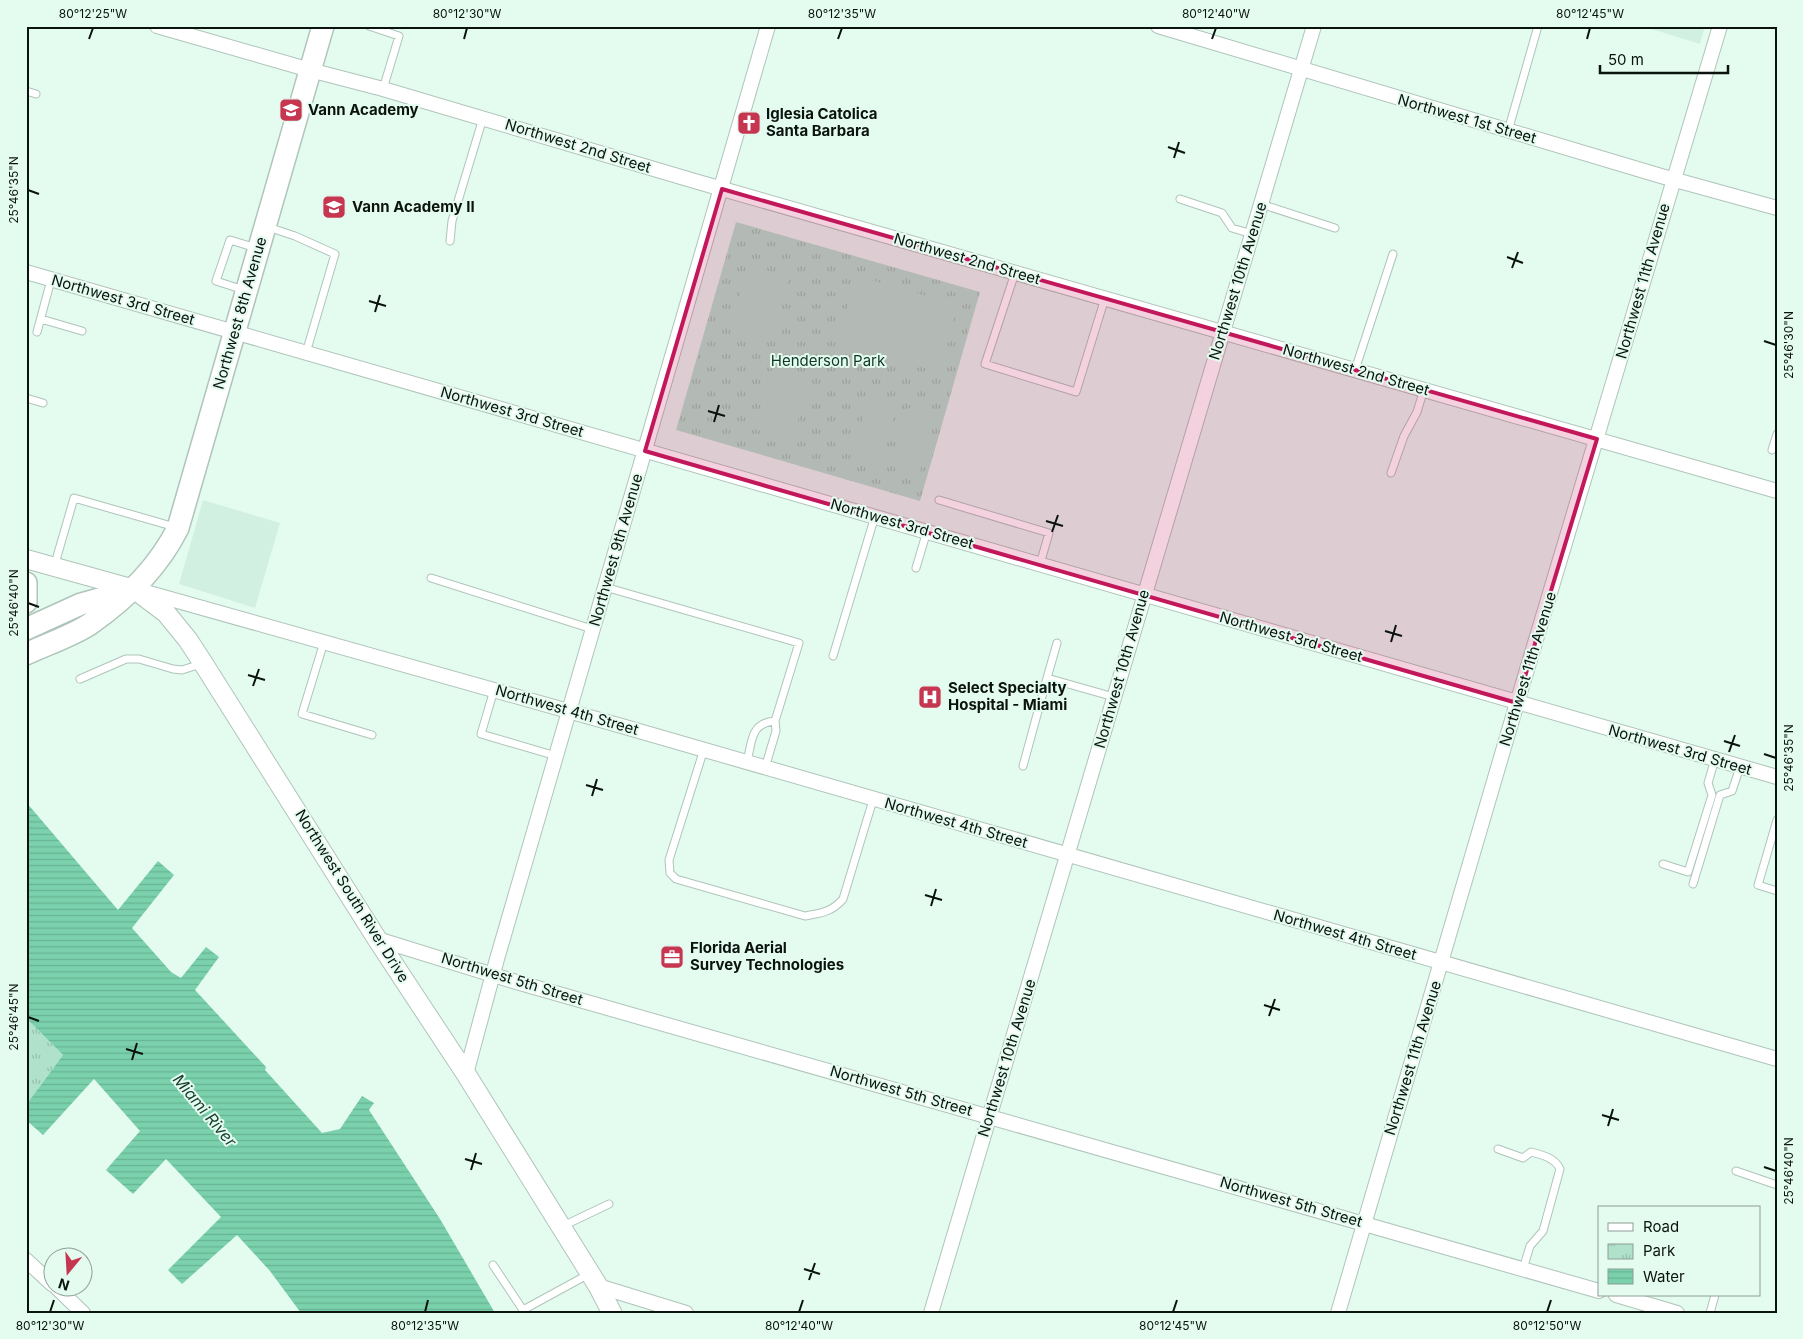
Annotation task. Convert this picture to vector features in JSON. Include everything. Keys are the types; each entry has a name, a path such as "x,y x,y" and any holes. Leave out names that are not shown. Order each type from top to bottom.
{"main road":[{"name":"Northwest 8th Avenue","path":"26,654 88,625 134,589 165,552 178,528 323,26"},
{"path":"26,582 26,602"},
{"path":"26,628 81,604 134,589"},
{"name":"Northwest South River Drive","path":"134,589 166,613 188,640 377,939 466,1074 594,1280 612,1313"}],"street":[{"name":"Northwest 2nd Street","path":"157,26 383,89 722,189 1777,491"},
{"name":"Northwest 9th Avenue","path":"466,1074 592,629 722,189 768,26"},
{"name":"Northwest 1st Street","path":"1158,26 1777,208"},
{"name":"Northwest 10th Avenue","path":"930,1313 1314,26"},
{"name":"Northwest 11th Avenue","path":"1338,1313 1517,703 1720,26"},
{"name":"Northwest 3rd Street","path":"26,272 1517,703 1776,776"},
{"name":"Northwest South River Drive","path":"26,559 134,589"},
{"name":"Northwest 4th Street","path":"134,589 704,749 873,800 1777,1059"},
{"name":"Northwest 5th Street","path":"377,939 522,984 1598,1290"},
{"path":"26,1260 42,1275"},
{"path":"594,1280 686,1313"},
{"path":"65,1296 83,1313"},
{"path":"1619,1296 1676,1313"}],"lane":[{"path":"369,26 399,36 383,89"},
{"path":"1508,130 1538,26"},
{"path":"26,91 36,94"},
{"path":"450,241 452,221 483,118"},
{"path":"1180,199 1222,214 1232,228 1252,234"},
{"path":"1261,204 1335,228"},
{"path":"266,226 295,236 334,254 306,353"},
{"path":"247,291 216,281 230,240 259,249"},
{"path":"1355,370 1392,254"},
{"path":"1015,273 985,364 1076,392 1105,298"},
{"path":"37,332 51,280"},
{"path":"41,319 82,331"},
{"path":"1391,473 1424,389"},
{"path":"26,398 43,403"},
{"path":"1772,450 1777,434"},
{"path":"54,567 74,498 178,528"},
{"path":"939,500 1049,533 1040,564"},
{"path":"833,656 875,516"},
{"path":"916,568 927,531"},
{"path":"432,578 592,629"},
{"path":"605,587 799,643 775,721 776,731 765,768"},
{"path":"324,641 302,714 372,735"},
{"path":"1023,766 1057,643"},
{"path":"80,678 126,659 139,659 182,670 203,663"},
{"path":"1047,678 1114,697"},
{"path":"494,690 481,734 556,756"},
{"path":"747,762 753,734 757,728 764,722 775,721"},
{"path":"704,749 669,860 670,873 676,879 805,916 827,912 843,900 873,800"},
{"path":"1663,864 1688,872 1712,795 1708,783 1715,759"},
{"path":"1693,884 1720,795 1732,791 1740,767"},
{"path":"1776,822 1758,885 1777,891"},
{"path":"1498,1149 1523,1158 1531,1152 1545,1156 1558,1163 1560,1169 1543,1231 1530,1246 1523,1268"},
{"path":"1736,1171 1777,1184"},
{"path":"560,1227 609,1204"},
{"path":"493,1265 524,1311 594,1280"},
{"path":"1710,1313 1716,1296"}],"highlighted area":[{"path":"722,189 1597,439 1517,703 645,451"}],"shaded area":[{"path":"1642,26 1705,26 1700,44"},
{"path":"203,500 280,523 255,608 179,584"}],"green space":[{"name":"Henderson Park","path":"736,222 980,292 920,501 676,430"},
{"path":"749,265 789,277 770,341 730,328"},
{"path":"857,276 958,305 939,372 838,343"},
{"path":"773,366 811,377 792,440 754,429"},
{"path":"869,396 897,404 879,463 852,455"},
{"path":"909,408 936,416 919,475 891,466"},
{"path":"26,1018 63,1055 26,1105"}],"water":[{"name":"Miami River","path":"26,802 118,910 158,861 174,875 132,928 171,972 181,978 206,947 219,957 195,990 266,1067 265,1070 322,1133 340,1129 362,1096 374,1103 369,1110 440,1219 495,1313 301,1313 270,1271 237,1235 182,1284 168,1270 221,1217 166,1159 133,1194 106,1170 140,1131 94,1079 43,1135 26,1120 26,1105 63,1055 26,1018"}],"place":[{"name":"Vann Academy","path":"291,110"},
{"name":"Iglesia Catolica Santa Barbara","path":"749,123"},
{"name":"Vann Academy II","path":"334,207"},
{"name":"Select Specialty Hospital - Miami","path":"930,697"},
{"name":"Florida Aerial Survey Technologies","path":"672,957"}]}
